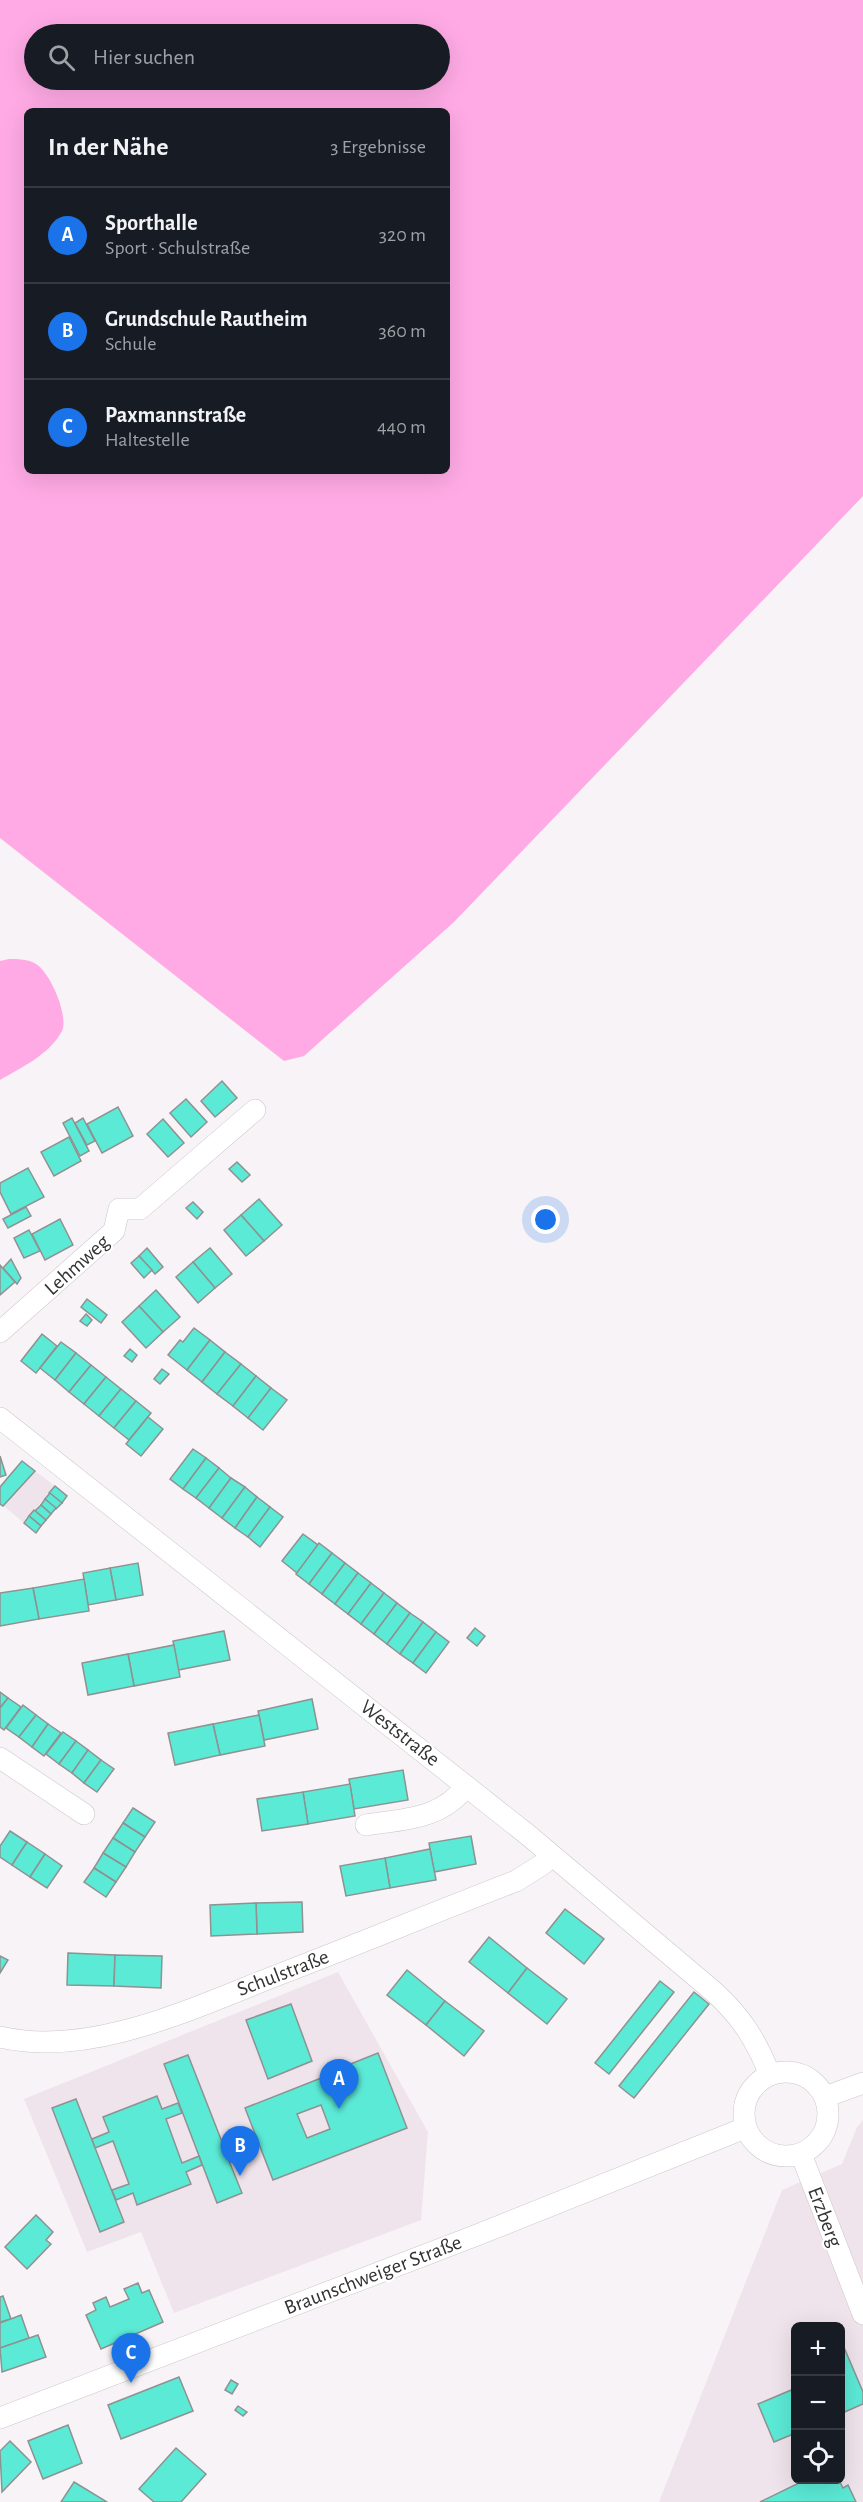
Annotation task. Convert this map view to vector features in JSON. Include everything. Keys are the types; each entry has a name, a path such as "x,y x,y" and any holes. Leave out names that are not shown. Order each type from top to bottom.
{"street":[{"name":"Lehmweg","path":"0,1332 114,1231 119,1209 140,1209 255,1110"},
{"name":"Weststraße","path":"0,1418 466,1786 735,2011 749,2029 770,2075"},
{"path":"0,1758 84,1814"},
{"path":"366,1825 423,1816 456,1801 466,1786"},
{"name":"Schulstraße","path":"0,2037 35,2042 65,2041 142,2025 516,1881 543,1864 551,1856"},
{"path":"786,2072 802,2075 816,2084 825,2097 828,2114 825,2131 815,2145 801,2154 784,2157 768,2153 754,2142 745,2128 743,2112 747,2097 756,2084 770,2075 786,2072"},
{"path":"825,2097 863,2084"},
{"name":"Braunschweiger Straße","path":"0,2418 467,2239 745,2128"},
{"name":"Erzberg","path":"801,2154 863,2314"}],"shaded area":[{"path":"0,0 863,0 863,496 454,922 304,1056 284,1061 0,838"},
{"path":"9,959 30,961 47,976 61,1005 63,1024 62,1031 50,1047 26,1065 0,1080 0,961"},
{"path":"35,1471 55,1486 24,1523 4,1506"},
{"path":"338,1972 428,2132 421,2220 174,2313 141,2232 87,2252 24,2099"},
{"path":"863,2120 863,2502 659,2502 782,2190 842,2164 857,2127"}],"building":[{"path":"222,1081 237,1098 215,1117 201,1101"},
{"path":"186,1099 207,1122 191,1137 170,1113"},
{"path":"118,1107 133,1136 102,1153 87,1124"},
{"path":"72,1118 89,1151 80,1156 63,1123"},
{"path":"83,1118 95,1141 87,1145 75,1123"},
{"path":"163,1119 184,1143 168,1157 147,1134"},
{"path":"69,1137 81,1161 54,1176 41,1152"},
{"path":"237,1162 250,1175 242,1182 229,1169"},
{"path":"28,1168 44,1197 11,1214 0,1192 0,1183"},
{"path":"259,1199 282,1225 264,1241 241,1215"},
{"path":"193,1202 203,1212 197,1219 186,1208"},
{"path":"26,1207 31,1216 8,1228 3,1219"},
{"path":"241,1215 264,1241 246,1256 224,1230"},
{"path":"60,1219 73,1245 45,1260 32,1234"},
{"path":"29,1230 40,1251 24,1258 14,1238"},
{"path":"147,1248 163,1267 155,1274 139,1256"},
{"path":"210,1248 232,1274 215,1288 193,1262"},
{"path":"139,1256 152,1270 144,1278 131,1263"},
{"path":"11,1259 21,1278 17,1284 3,1268"},
{"path":"193,1262 215,1288 198,1303 176,1277"},
{"path":"0,1265 15,1282 0,1295"},
{"path":"156,1290 180,1317 163,1332 139,1306"},
{"path":"87,1299 107,1315 101,1323 81,1307"},
{"path":"139,1306 163,1332 146,1348 122,1322"},
{"path":"86,1314 92,1320 87,1326 80,1321"},
{"path":"194,1328 210,1340 187,1370 168,1355"},
{"path":"42,1334 57,1346 36,1373 21,1361"},
{"path":"210,1340 225,1352 202,1382 187,1370"},
{"path":"61,1342 76,1353 55,1380 40,1368"},
{"path":"130,1349 137,1355 132,1362 124,1356"},
{"path":"225,1352 241,1364 217,1394 202,1382"},
{"path":"76,1353 91,1365 69,1392 55,1380"},
{"path":"241,1364 256,1376 233,1406 217,1394"},
{"path":"91,1365 106,1377 84,1404 69,1392"},
{"path":"162,1369 169,1374 160,1384 154,1379"},
{"path":"256,1376 271,1388 248,1418 233,1406"},
{"path":"106,1377 121,1389 99,1416 84,1404"},
{"path":"271,1388 287,1400 263,1430 248,1418"},
{"path":"121,1389 136,1401 114,1428 99,1416"},
{"path":"136,1401 151,1413 129,1440 114,1428"},
{"path":"148,1417 163,1429 141,1456 126,1444"},
{"path":"193,1449 206,1458 183,1489 170,1479"},
{"path":"0,1456 6,1475 0,1477"},
{"path":"206,1458 219,1468 196,1498 183,1489"},
{"path":"22,1461 35,1471 3,1506 0,1504 0,1487"},
{"path":"219,1468 231,1478 209,1508 196,1498"},
{"path":"231,1478 245,1487 222,1518 209,1508"},
{"path":"55,1486 67,1496 62,1503 49,1493"},
{"path":"245,1487 257,1497 235,1528 222,1518"},
{"path":"50,1493 62,1503 56,1509 45,1499"},
{"path":"257,1497 270,1507 248,1537 235,1528"},
{"path":"45,1499 56,1508 51,1514 41,1505"},
{"path":"41,1505 51,1514 46,1520 35,1511"},
{"path":"270,1507 283,1517 260,1547 248,1537"},
{"path":"34,1510 46,1520 41,1526 29,1516"},
{"path":"29,1516 41,1526 36,1533 24,1523"},
{"path":"303,1534 318,1545 297,1573 282,1561"},
{"path":"319,1543 332,1553 309,1584 296,1574"},
{"path":"332,1553 345,1563 322,1594 309,1584"},
{"path":"138,1563 143,1595 116,1600 110,1568"},
{"path":"345,1563 358,1573 335,1604 322,1594"},
{"path":"110,1568 116,1600 88,1605 83,1573"},
{"path":"358,1573 371,1583 348,1614 335,1604"},
{"path":"84,1579 89,1611 39,1619 33,1588"},
{"path":"371,1583 384,1593 361,1624 348,1614"},
{"path":"33,1588 39,1619 0,1626 0,1593"},
{"path":"384,1593 397,1603 374,1634 361,1624"},
{"path":"397,1603 410,1613 387,1644 374,1634"},
{"path":"410,1613 423,1622 400,1654 387,1644"},
{"path":"423,1622 436,1632 413,1663 400,1654"},
{"path":"475,1628 485,1636 477,1646 467,1638"},
{"path":"224,1631 230,1660 178,1670 173,1641"},
{"path":"436,1632 449,1642 426,1673 413,1663"},
{"path":"174,1645 180,1677 134,1686 128,1654"},
{"path":"128,1654 134,1686 88,1695 82,1663"},
{"path":"0,1692 8,1698 0,1708"},
{"path":"8,1698 21,1707 4,1730 0,1727 0,1708"},
{"path":"312,1699 318,1729 264,1740 258,1711"},
{"path":"23,1705 36,1715 19,1737 6,1728"},
{"path":"36,1715 48,1724 32,1747 19,1737"},
{"path":"259,1715 265,1746 220,1755 213,1724"},
{"path":"48,1724 61,1733 44,1756 32,1747"},
{"path":"213,1724 220,1755 175,1765 168,1733"},
{"path":"63,1732 76,1741 59,1764 46,1754"},
{"path":"76,1741 88,1750 72,1773 59,1764"},
{"path":"88,1750 101,1760 84,1783 72,1773"},
{"path":"101,1760 114,1769 97,1792 84,1783"},
{"path":"403,1770 408,1800 354,1809 349,1779"},
{"path":"350,1784 355,1816 308,1824 303,1792"},
{"path":"303,1792 308,1824 262,1831 257,1799"},
{"path":"133,1808 155,1822 145,1837 123,1823"},
{"path":"123,1823 145,1837 135,1852 113,1838"},
{"path":"10,1831 27,1842 12,1865 0,1857 0,1846"},
{"path":"471,1836 476,1864 434,1872 429,1843"},
{"path":"113,1838 135,1852 126,1867 103,1853"},
{"path":"27,1842 45,1854 30,1877 12,1865"},
{"path":"430,1849 436,1880 390,1888 385,1858"},
{"path":"103,1853 126,1867 116,1882 94,1868"},
{"path":"45,1854 62,1866 47,1888 30,1877"},
{"path":"385,1858 390,1888 346,1896 340,1866"},
{"path":"94,1868 116,1882 106,1897 84,1882"},
{"path":"302,1902 303,1932 257,1934 256,1903"},
{"path":"256,1903 257,1934 211,1936 210,1905"},
{"path":"565,1909 604,1939 584,1964 546,1933"},
{"path":"489,1937 527,1968 508,1993 469,1962"},
{"path":"68,1953 115,1955 114,1986 67,1985"},
{"path":"115,1955 162,1956 161,1988 114,1986"},
{"path":"0,1956 8,1960 0,1973"},
{"path":"527,1968 567,1999 547,2024 508,1993"},
{"path":"407,1970 445,2001 426,2025 387,1995"},
{"path":"660,1981 674,1992 609,2074 595,2063"},
{"path":"694,1992 709,2004 634,2098 619,2086"},
{"path":"445,2001 484,2031 464,2056 426,2025"},
{"path":"291,2004 312,2061 268,2079 246,2020"},
{"path":"378,2053 407,2128 273,2180 245,2108 344,2069 343,2067","holes":["321,2105 330,2129 307,2138 297,2114"]},
{"path":"188,2055 224,2147 255,2134 259,2144 227,2156 242,2193 217,2203 164,2064"},
{"path":"157,2096 162,2109 178,2103 182,2113 166,2119 182,2163 199,2156 202,2165 186,2172 191,2184 137,2205 133,2193 116,2200 112,2190 129,2184 113,2141 95,2148 92,2139 109,2132 103,2117"},
{"path":"76,2099 124,2222 100,2232 52,2108"},
{"path":"36,2215 53,2232 46,2240 51,2244 27,2269 5,2247"},
{"path":"138,2283 142,2293 149,2290 163,2322 101,2349 86,2315 96,2310 93,2303 106,2297 110,2307 129,2299 124,2289"},
{"path":"3,2296 11,2319 0,2322 0,2297"},
{"path":"21,2315 29,2338 0,2348 0,2323"},
{"path":"38,2335 46,2357 2,2372 0,2348"},
{"path":"845,2350 863,2392 863,2404 845,2412"},
{"path":"179,2377 193,2411 121,2439 108,2405"},
{"path":"231,2380 238,2384 232,2394 225,2390"},
{"path":"791,2390 791,2435 774,2442 758,2404"},
{"path":"238,2406 247,2412 243,2416 235,2410"},
{"path":"68,2425 82,2463 43,2479 28,2441"},
{"path":"10,2441 31,2462 2,2492 0,2451"},
{"path":"176,2448 206,2474 181,2502 154,2502 139,2489"},
{"path":"74,2482 107,2502 61,2502"},
{"path":"797,2484 841,2484 843,2488 848,2485 856,2502 760,2502"}],"place":[{"name":"Sporthalle","path":"339,2109"},
{"name":"Grundschule Rautheim","path":"240,2176"},
{"name":"Paxmannstraße","path":"131,2383"}]}
